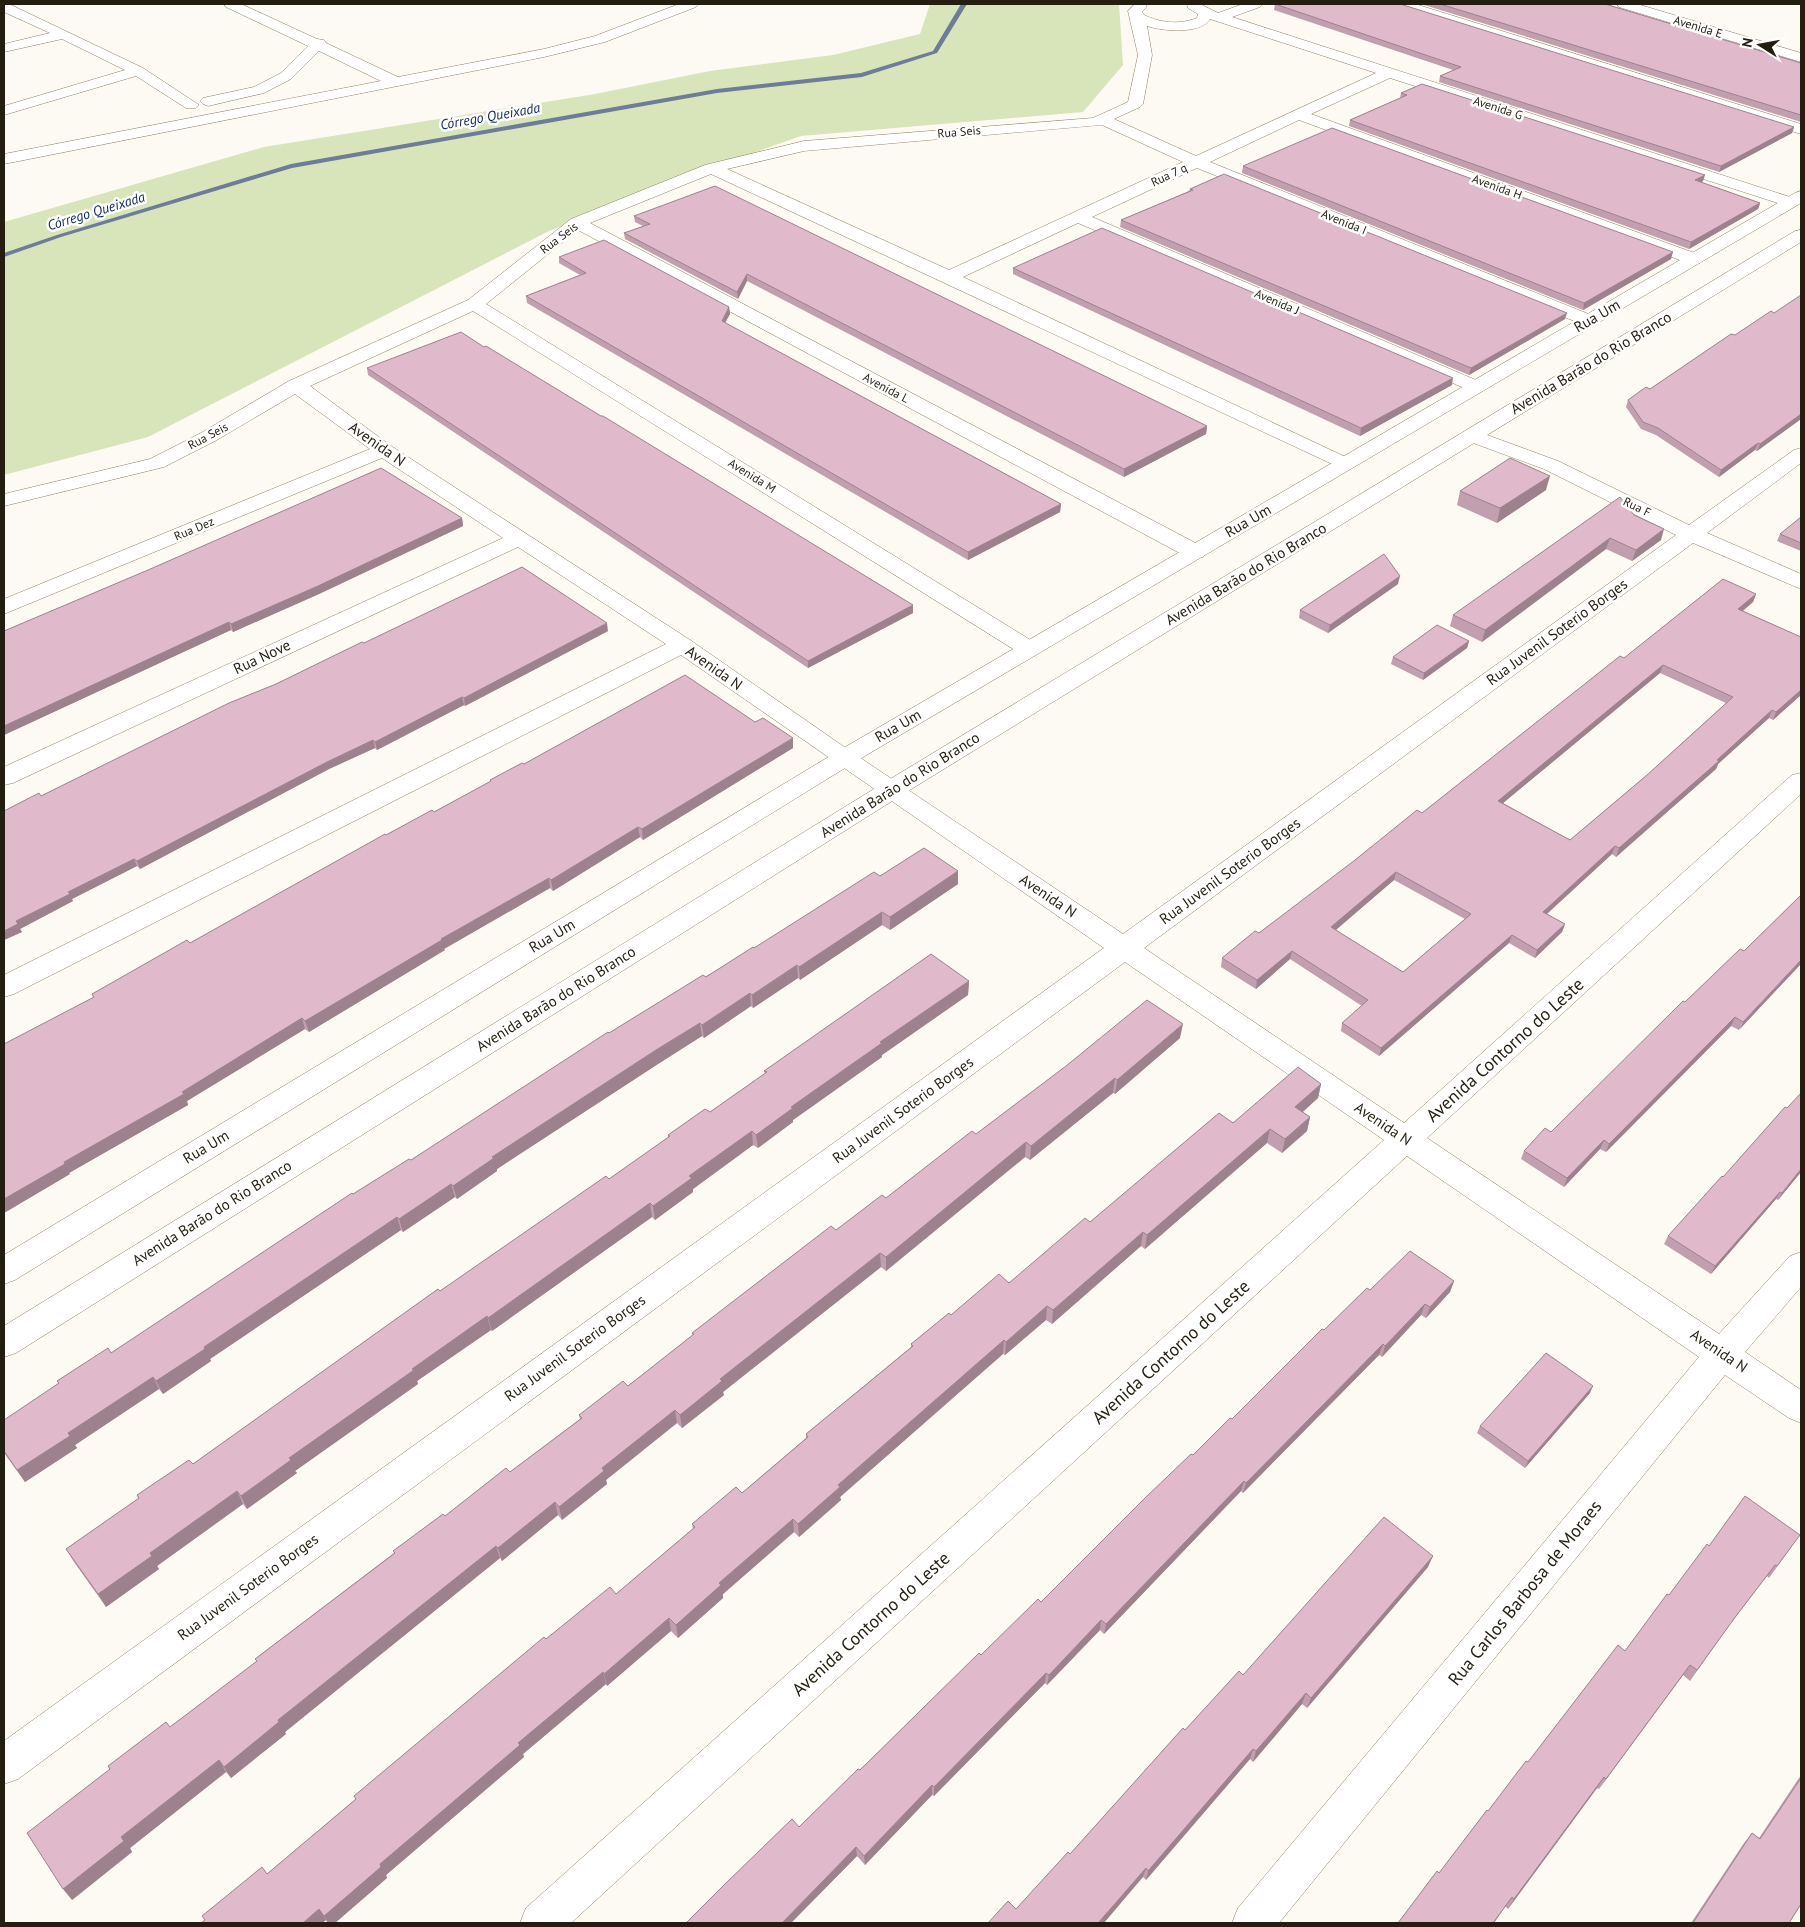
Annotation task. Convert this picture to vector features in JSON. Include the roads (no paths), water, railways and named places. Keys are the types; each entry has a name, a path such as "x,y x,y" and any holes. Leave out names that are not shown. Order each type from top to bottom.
{"street":[{"path":"231,4 319,43 396,82"},
{"path":"4,159 544,53 600,38 691,4"},
{"path":"1146,4 1135,11 1145,55 1190,25 1212,15 1255,4"},
{"name":"Avenida G","path":"1189,4 1212,15 1388,73 1796,199"},
{"path":"1402,4 1801,129"},
{"name":"Avenida E","path":"1624,4 1801,58"},
{"path":"4,7 138,71 191,106"},
{"path":"1138,18 1161,25 1190,25"},
{"path":"4,48 64,34"},
{"path":"172,109 259,90 286,76 319,43"},
{"name":"Rua Seis","path":"4,500 157,463 208,438 296,385 474,304 577,223 711,168 804,146 1096,122 1135,104 1145,55"},
{"path":"4,111 138,71"},
{"name":"Rua 7 q","path":"949,277 1388,73"},
{"name":"Avenida H","path":"1299,115 1694,259"},
{"name":"Avenida I","path":"1101,119 1196,162 1590,320"},
{"path":"711,168 949,277 1345,464"},
{"name":"Rua Um","path":"4,1271 844,758 1796,199"},
{"name":"Avenida J","path":"1078,217 1476,387"},
{"name":"Avenida L","path":"577,223 1195,552"},
{"name":"Avenida Barão do Rio Branco","path":"4,1343 891,790 1801,235"},
{"name":"Avenida M","path":"474,304 1029,649"},
{"name":"Avenida N","path":"296,385 384,450 682,645 844,758 1801,1408"},
{"name":"Rua F","path":"1472,436 1551,465 1692,534 1801,582"},
{"name":"Rua Dez","path":"4,607 384,450"},
{"name":"Rua Juvenil Soterio Borges","path":"4,1765 1801,454"},
{"name":"Rua Nove","path":"4,777 520,538"},
{"path":"4,987 682,645"},
{"name":"Avenida Contorno do Leste","path":"542,1923 1801,781"},
{"name":"Rua Carlos Barbosa de Moraes","path":"1253,1923 1722,1354 1801,1266"}],"waterway":[{"name":"Córrego Queixada","path":"4,255 59,236 291,166 717,91 862,75 935,52 964,4"}]}
